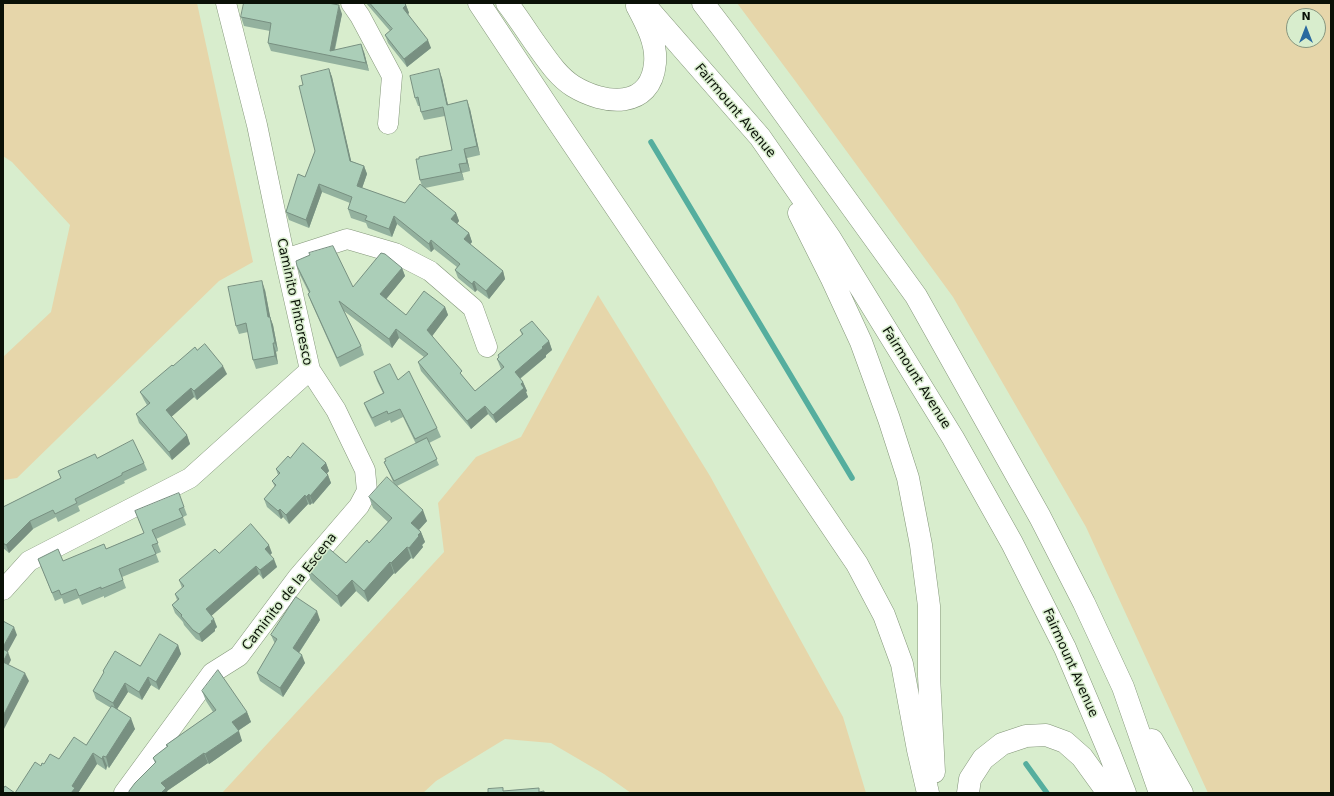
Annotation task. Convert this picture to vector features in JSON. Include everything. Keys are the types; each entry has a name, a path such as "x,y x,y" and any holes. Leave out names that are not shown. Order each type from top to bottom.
{"main road":[{"path":"479,3 554,117 857,564 884,615 902,664 918,750 928,793"},
{"path":"507,3 552,67 572,85 597,98 622,101 641,94 652,80 655,62 654,45 646,23 636,3"},
{"name":"Fairmount Avenue","path":"643,3 760,137 830,238 952,438 1012,543 1065,648 1125,793"},
{"path":"703,3 916,296 1040,518 1084,603 1123,686 1182,793"},
{"path":"760,137 831,277 861,342 908,478 921,545 929,606 929,676 932,752 936,793"},
{"path":"1123,686 1160,793"},
{"path":"968,793 970,779 983,759 1002,744 1026,736 1046,735 1065,742 1082,757 1108,793"}],"street":[{"name":"Caminito Pintoresco","path":"3,590 29,561 190,478 310,370 284,259 257,125 226,3"},
{"path":"351,3 360,16 392,76 388,124"},
{"path":"284,259 347,240 395,253 430,271 473,308 487,347"},
{"name":"Caminito de la Escena","path":"124,793 212,672 239,656 298,577 359,506 367,491 365,470 336,410 310,370"}],"shaded area":[{"path":"3,3 197,3 253,262 219,281 17,478 3,480 3,357 51,312 70,225 12,162 3,156"},
{"path":"737,3 1331,3 1331,793 1208,793 1086,527 953,297"},
{"path":"598,295 710,476 843,717 866,793 631,793 604,774 551,743 505,739 436,781 423,793 222,793 444,552 438,503 476,457 521,437"}],"building":[{"path":"244,3 328,3 339,5 330,51 361,44 366,63 268,43 271,23 241,17"},
{"path":"370,3 404,3 406,5 403,8 428,40 404,59 385,35 392,29"},
{"path":"329,69 350,161 364,166 357,186 405,203 420,184 456,213 451,219 469,233 464,239 503,271 486,291 474,281 472,284 455,270 460,264 431,240 429,244 394,216 389,229 365,220 367,216 348,209 352,197 319,184 306,220 286,212 298,174 305,177 315,151 299,86 303,85 301,76"},
{"path":"439,69 447,105 467,100 477,146 464,149 467,163 459,164 461,172 420,180 416,159 419,159 419,157 452,150 443,107 421,112 418,97 415,98 410,76"},
{"path":"333,246 353,287 381,253 385,254 402,268 380,294 406,315 424,291 445,307 427,330 462,371 460,373 475,391 504,367 497,359 499,357 498,355 523,334 520,330 532,321 549,341 515,372 523,382 521,384 524,388 493,415 485,406 467,421 418,362 428,354 396,329 389,339 339,301 361,346 337,358 308,294 310,292 296,261 310,255 309,253"},
{"path":"262,281 268,317 270,317 275,343 273,343 275,356 253,360 246,323 236,326 228,287"},
{"path":"205,344 223,366 194,391 191,388 166,410 187,435 169,452 136,414 150,403 140,392 195,347 197,350"},
{"path":"390,364 398,380 409,371 437,428 415,439 400,409 388,414 387,411 372,418 364,403 384,393 374,372"},
{"path":"427,438 437,459 394,481 384,462 386,461 385,459"},
{"path":"133,440 144,463 122,473 122,475 75,499 77,503 55,514 53,510 30,521 6,545 3,543 3,507 61,478 58,471 95,454 97,458"},
{"path":"303,443 326,463 321,468 328,475 310,496 309,494 306,497 305,495 286,515 280,509 278,511 264,499 276,485 272,481 280,473 276,469 288,456 290,458"},
{"path":"387,477 423,510 411,523 421,532 409,548 407,547 391,563 390,562 364,591 352,580 337,596 307,569 326,546 346,563 367,540 369,543 392,518 369,497"},
{"path":"179,493 184,507 179,509 183,517 152,530 158,543 152,545 156,554 119,569 123,580 79,596 76,589 61,595 59,590 52,593 38,559 58,549 63,561 104,544 106,549 144,533 135,511"},
{"path":"251,524 269,545 265,549 274,559 260,570 256,566 206,609 214,619 199,634 193,630 181,616 182,615 172,605 179,599 175,594 184,586 179,580 215,549 219,553"},
{"path":"296,597 317,611 293,648 302,655 280,688 257,673 277,639 271,635"},
{"path":"3,621 14,627 3,647"},
{"path":"160,634 178,645 156,682 148,677 139,692 125,683 113,703 93,691 115,651 140,666"},
{"path":"3,649 8,652 3,662"},
{"path":"3,662 25,673 3,716"},
{"path":"218,670 247,712 232,722 239,731 161,783 166,788 161,793 128,793 135,783 156,762 153,758 168,746 166,745 216,710 202,691"},
{"path":"112,706 131,718 106,757 103,756 102,759 93,753 72,786 75,788 71,793 15,793 35,762 41,766 50,754 59,759 74,737 86,745"},
{"path":"5,786 15,793 3,793 3,789"},
{"path":"503,788 503,791 539,788 539,792 544,791 544,793 488,793 488,789"}],"waterway":[{"path":"651,142 852,478"},
{"path":"1026,764 1047,793"}]}
